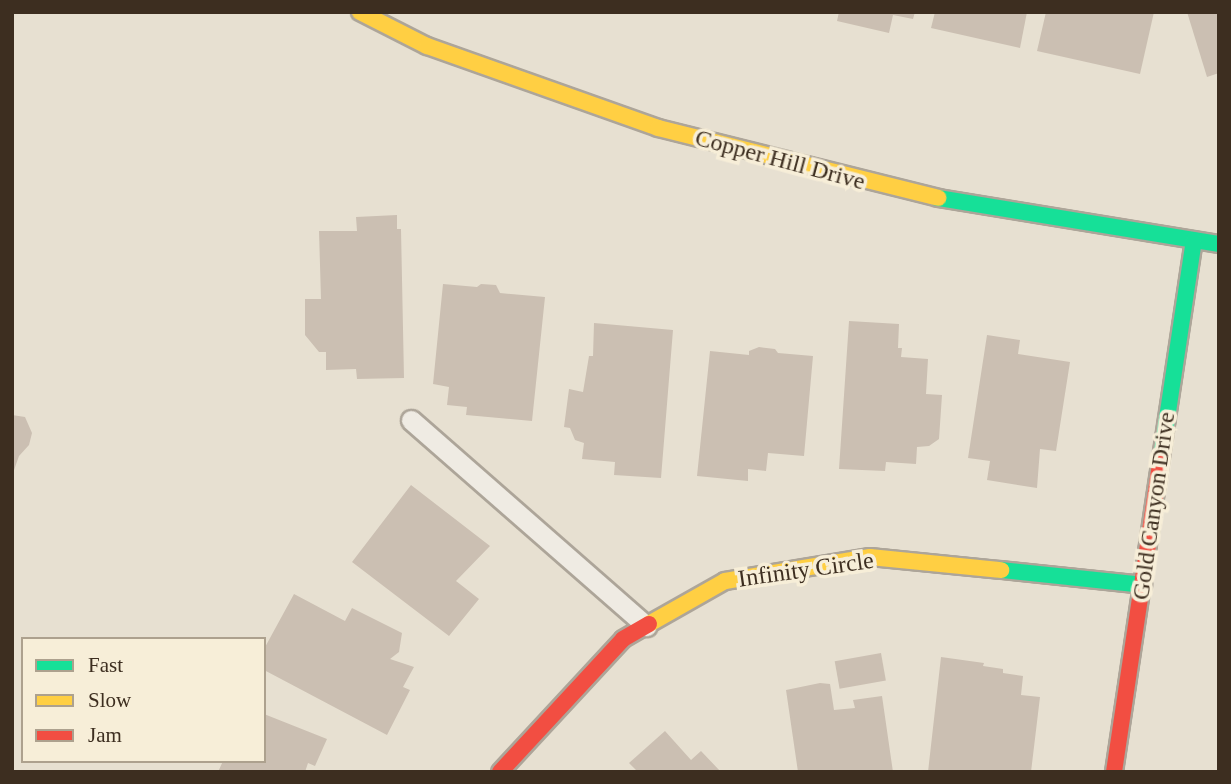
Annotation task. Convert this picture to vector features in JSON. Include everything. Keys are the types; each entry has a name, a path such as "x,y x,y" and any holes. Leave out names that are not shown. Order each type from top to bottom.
{"street":[{"name":"Copper Hill Drive","path":"360,12 427,46 658,128 911,194 1219,244"},
{"name":"Gold Canyon Drive","path":"1114,772 1194,240"},
{"name":"Infinity Circle","path":"500,772 624,639 725,581 870,557 1143,585"}],"lane":[{"path":"411,419 646,626"}],"building":[{"path":"839,12 915,12 913,19 893,15 889,33 837,21"},
{"path":"935,12 1027,12 1020,48 931,28"},
{"path":"1046,12 1154,12 1140,74 1037,51"},
{"path":"1187,12 1219,12 1219,73 1207,77"},
{"path":"397,215 397,229 401,229 404,378 357,379 356,369 326,370 326,352 319,352 305,335 305,299 321,299 319,231 357,231 356,217"},
{"path":"443,284 477,287 481,284 496,285 500,293 545,297 532,421 466,415 467,407 447,405 449,387 433,384"},
{"path":"849,321 899,324 898,348 902,348 901,357 928,359 926,394 942,395 939,439 929,446 917,447 916,464 886,462 885,471 839,469"},
{"path":"594,323 673,330 661,478 614,475 615,462 582,459 584,443 575,440 570,428 564,427 569,389 583,392 589,356 593,356"},
{"path":"987,335 1020,340 1018,354 1070,362 1056,451 1040,449 1037,488 987,480 990,461 968,458"},
{"path":"759,347 775,349 778,353 813,356 804,456 768,453 766,471 748,469 748,481 697,476 710,351 749,355 749,351"},
{"path":"12,415 25,417 32,433 29,445 19,456 13,473"},
{"path":"411,485 490,546 456,581 479,599 449,636 352,562"},
{"path":"294,594 345,621 352,608 402,633 399,652 390,659 414,667 403,687 410,690 387,735 266,671 266,645"},
{"path":"881,653 886,681 840,689 835,661"},
{"path":"941,657 984,663 983,666 1003,669 1003,673 1023,676 1021,695 1040,697 1031,772 928,772"},
{"path":"820,683 830,684 834,710 855,708 853,700 882,696 893,772 798,772 786,690"},
{"path":"266,715 327,739 315,766 308,763 305,772 218,772 222,763 266,763"},
{"path":"665,731 691,760 701,751 721,772 638,772 629,763"}],"traffic: fast":[{"path":"938,198 1219,244"},
{"path":"1161,458 1194,240"},
{"path":"1001,570 1143,585"}],"traffic: slow":[{"path":"360,12 427,46 658,128 938,198"},
{"path":"649,624 725,581 870,557 1001,570"}],"traffic: jam":[{"path":"1114,772 1161,458"},
{"path":"500,772 623,639 649,624"}]}
